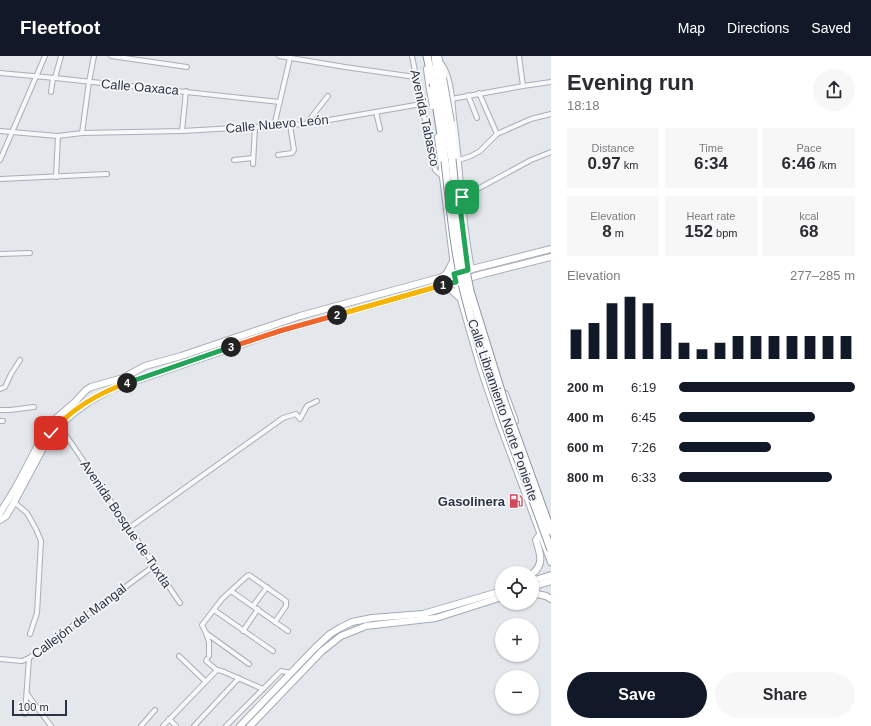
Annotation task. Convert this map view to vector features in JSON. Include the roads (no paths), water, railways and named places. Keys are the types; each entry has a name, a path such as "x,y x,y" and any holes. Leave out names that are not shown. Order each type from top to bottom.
{"highway":[{"name":"Calle Libramiento Norte Poniente","path":"426,56 436,83 445,122 452,160 460,240 470,291 505,404 551,531"},
{"name":"Calle Libramiento Norte Poniente","path":"435,56 436,83"},
{"name":"Calle Libramiento Norte Poniente","path":"452,160 455,252 465,295 495,396 551,550"}],"main road":[{"name":"Calle Libramiento Norte Poniente","path":"438,56 440,64 436,83 434,113 454,274 492,401 551,562"},
{"name":"Calle Libramiento Norte Poniente","path":"436,83 457,168 470,278 475,301 501,382 551,522"},
{"path":"0,513 16,487 46,430 52,422 92,386 123,378 144,366 181,356 300,316 551,249"},
{"path":"0,520 6,516 51,433 90,401 112,389 283,330 484,274 551,257"},
{"path":"441,278 447,273 453,262"},
{"path":"441,286 453,291 462,301"},
{"path":"92,386 96,391 97,397"},
{"path":"86,390 85,396 90,401"},
{"path":"539,566 542,559 536,540 540,532"},
{"path":"539,579 551,575"},
{"path":"539,585 551,581"},
{"path":"491,598 492,592 495,590"},
{"path":"539,594 551,599"},
{"path":"250,726 322,651 341,636 366,626 436,618 495,595"},
{"path":"240,726 330,634 352,622 372,618 423,614 495,598"},
{"path":"258,707 263,713"}],"street":[{"path":"0,160 45,56"},
{"path":"51,92 61,56"},
{"path":"82,133 94,56"},
{"path":"112,56 187,67"},
{"path":"279,56 415,77"},
{"path":"312,62 313,56"},
{"name":"Avenida Tabasco","path":"412,56 415,77 435,170 442,176"},
{"path":"523,86 519,56 525,56"},
{"path":"274,126 290,58"},
{"path":"440,64 442,64 446,70 451,98 452,160 460,198 532,160 551,152"},
{"name":"Calle Oaxaca","path":"0,73 186,91 280,102"},
{"name":"Calle Nuevo León","path":"0,132 58,136 82,133 182,131 306,124 422,105 479,93 551,82"},
{"path":"182,131 186,91"},
{"path":"479,93 497,134"},
{"path":"468,95 477,118"},
{"path":"306,124 328,96"},
{"path":"376,112 380,129"},
{"path":"452,160 471,156 480,151 497,134 531,119 551,114"},
{"path":"278,155 292,153 294,150 290,125"},
{"path":"253,164 255,127"},
{"path":"56,177 58,136"},
{"path":"234,160 253,158"},
{"path":"0,179 108,174"},
{"path":"0,254 30,253"},
{"path":"0,389 5,387 20,360"},
{"path":"129,528 283,418 296,414 300,419 307,406 317,402"},
{"path":"0,410 34,406"},
{"name":"Avenida Bosque de Tuxtla","path":"59,425 180,602"},
{"path":"14,502 27,512 41,541 37,613 30,634"},
{"name":"Callejón del Mangal","path":"25,714 29,658 155,565"},
{"path":"263,689 217,670 207,659 209,642 202,625 231,591 249,575 287,602 286,606 275,622"},
{"path":"253,606 267,587"},
{"path":"231,591 288,631"},
{"path":"243,631 258,609"},
{"path":"214,610 273,651"},
{"path":"206,633 249,664"},
{"path":"179,656 205,681"},
{"path":"0,659 22,661 29,658"},
{"path":"163,726 217,670"},
{"path":"226,726 281,671 291,673"},
{"path":"194,726 239,678"},
{"path":"26,694 51,726"},
{"path":"141,726 155,710"},
{"path":"169,720 176,726"}],"place":[{"name":"Gasolinera","path":"516,501"}]}
